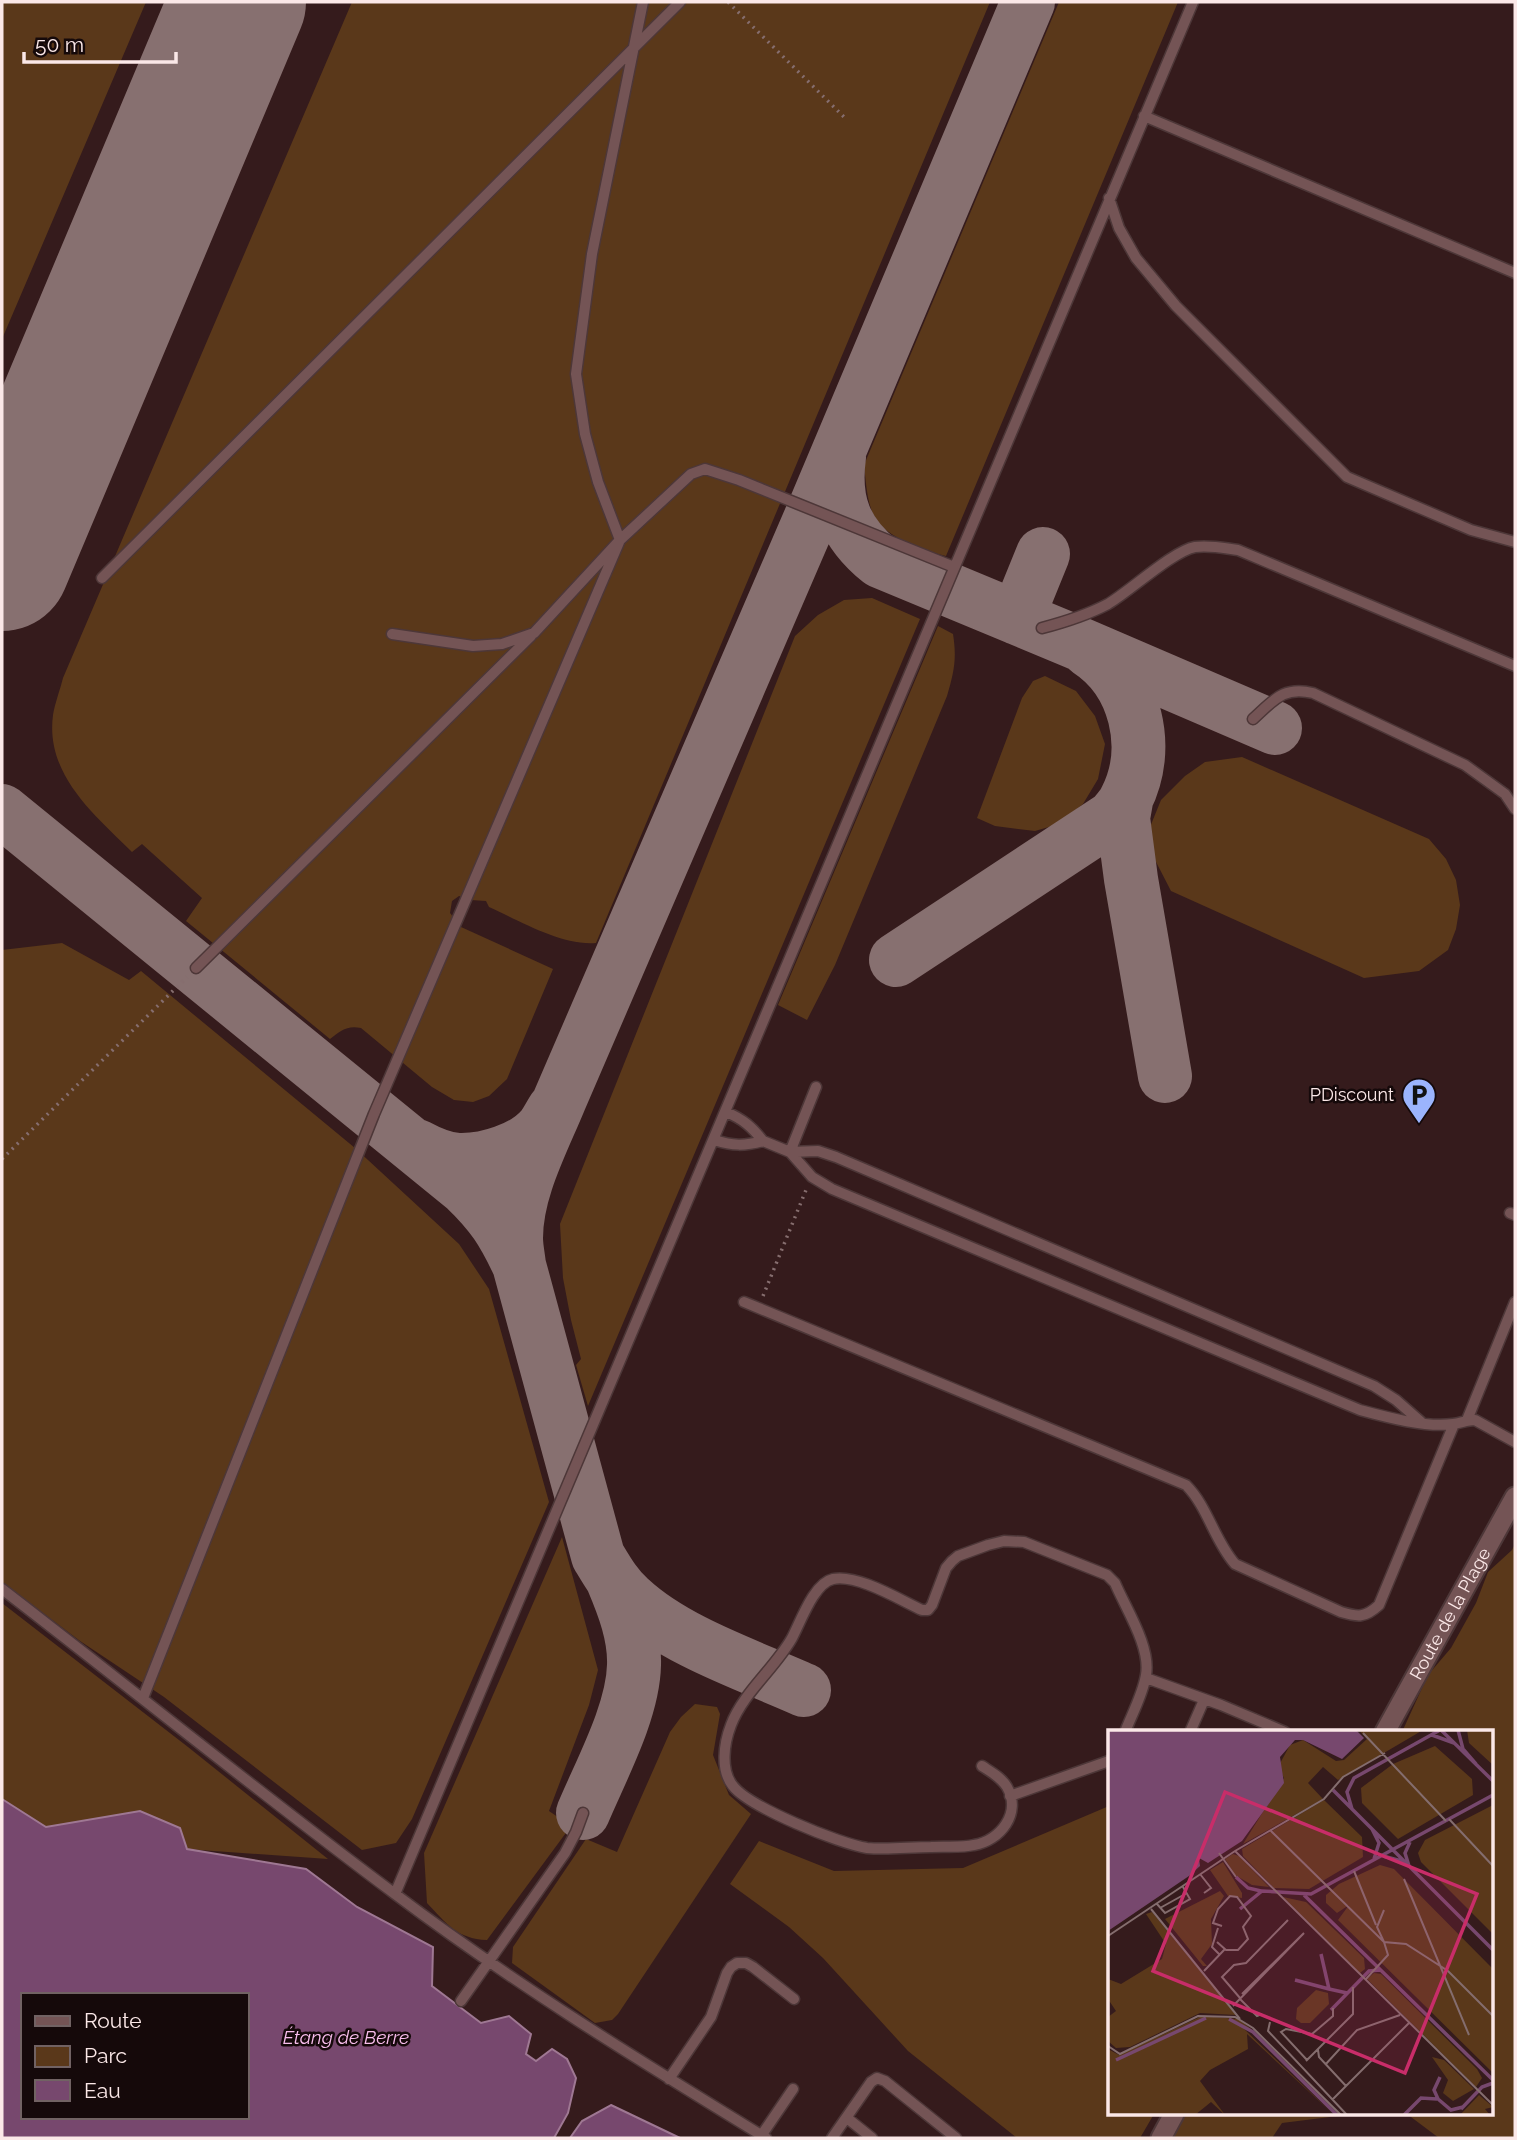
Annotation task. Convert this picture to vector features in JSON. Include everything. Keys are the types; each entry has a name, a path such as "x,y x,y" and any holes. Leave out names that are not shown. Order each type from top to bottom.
{"street":[{"name":"Route de la Plage","path":"1386,1730 1515,1497"},
{"path":"1161,2138 1173,2116"}],"lane":[{"path":"143,1698 374,1114 620,540 598,482 588,446 576,374 592,254 643,2"},
{"path":"102,578 680,2"},
{"path":"395,1894 1193,2"},
{"path":"1144,116 1515,273"},
{"path":"1109,198 1119,228 1136,258 1176,306 1347,477 1471,530 1515,542"},
{"path":"196,968 534,633 620,540 691,474 705,469 739,480 954,567"},
{"path":"1042,628 1086,615 1111,602 1191,548 1212,546 1238,550 1515,666"},
{"path":"392,634 473,646 502,644 534,633"},
{"path":"1253,719 1286,692 1298,689 1313,693 1465,765 1505,794 1515,809"},
{"path":"790,1152 816,1087"},
{"path":"726,1112 751,1126 763,1141 790,1152 818,1151 836,1157 1374,1386 1396,1400 1421,1422"},
{"path":"714,1140 734,1146 763,1141"},
{"path":"790,1152 812,1177 832,1189 1360,1410 1421,1422 1482,1422 1515,1442"},
{"path":"744,1302 1186,1485 1196,1495 1224,1552 1235,1564 1341,1612 1356,1616 1370,1614 1379,1605 1454,1424"},
{"path":"1467,1420 1515,1302"},
{"path":"982,1766 999,1777 1008,1788 1012,1802 1011,1815 1004,1828 991,1840 974,1846 871,1848 852,1845 774,1813 745,1797 732,1786 725,1767 726,1745 731,1725 740,1707 788,1644 814,1593 824,1583 834,1579 849,1579 922,1611 928,1610 947,1569 958,1556 1003,1541 1024,1542 1107,1575 1115,1583 1144,1649 1147,1665 1146,1678 1126,1730"},
{"path":"2,1589 395,1894 488,1961 621,2050 764,2137 793,2089"},
{"path":"1146,1678 1280,1730"},
{"path":"1191,1730 1204,1700"},
{"path":"1010,1796 1108,1761"},
{"path":"461,2001 565,1853 583,1813"},
{"path":"669,2078 711,2017 727,1973 737,1964 746,1963 753,1967 793,1999"},
{"path":"832,2138 877,2078 885,2081 956,2138"},
{"path":"846,2118 872,2138"}],"path":[{"path":"728,2 846,120"},
{"path":"2,1159 196,968"},
{"path":"758,1308 812,1177"}],"green space":[{"path":"2,2 146,2 2,339"},
{"path":"352,2 990,2 596,943 555,937 489,907 486,901 459,896 452,901 450,913 461,927 553,969 507,1079 489,1096 473,1102 454,1100 432,1087 361,1028 348,1028 330,1039 186,921 202,898 142,844 132,852 89,808 65,775 57,757 53,737 53,715 63,678"},
{"path":"1059,2 1178,2 946,556 901,539 878,522 869,502 864,465"},
{"path":"872,598 920,619 588,1406 576,1365 581,1359 563,1278 560,1224 795,636 818,615 844,600"},
{"path":"938,626 953,634 954,665 947,696 835,965 807,1020 778,1005"},
{"path":"1045,676 1076,691 1095,716 1105,744 1098,779 1083,804 1059,824 1035,831 995,826 977,818 1022,698 1033,681"},
{"path":"1242,757 1429,839 1446,859 1456,880 1460,905 1456,929 1448,950 1419,971 1364,978 1171,891 1154,858 1150,827 1161,800 1185,776 1205,762"},
{"path":"62,943 129,980 141,971 355,1148 459,1244 489,1289 549,1502 412,1819 396,1843 362,1850 164,1697 80,1641 2,1582 2,950"},
{"path":"562,1537 598,1670 589,1705 549,1811 571,1826 487,1940 468,1937 453,1929 427,1903 424,1853"},
{"path":"1515,1544 1515,2138 1439,2138 1410,2116 1492,2116 1492,1730 1403,1730 1428,1675 1451,1648 1476,1603 1488,1572"},
{"path":"2,1603 328,1859 186,1849 140,1811 46,1827 2,1799"},
{"path":"695,1704 717,1707 720,1714 713,1755 729,1795 751,1814 618,2014 612,2020 595,2023 512,1963 513,1947 586,1839 617,1852 670,1732"},
{"path":"1108,1806 1108,2116 1153,2116 1140,2138 1017,2138 908,2051 823,1958 789,1927 730,1884 759,1841 834,1871 963,1868"},
{"path":"1185,2116 1338,2116 1282,2123 1272,2138 1172,2138"}],"water":[{"name":"Étang de Berre","path":"2,1799 46,1827 140,1811 180,1828 187,1849 306,1869 357,1907 433,1947 432,1986 481,2023 509,2016 531,2034 526,2054 536,2061 552,2049 567,2059 576,2078 568,2113 554,2138 2,2138"},
{"path":"611,2105 680,2138 570,2138 582,2121"}],"taxiway":[{"path":"804,1690 690,1640 648,1614 616,1584 598,1556 519,1265 517,1220 525,1185 538,1150 814,510 1028,2"},
{"path":"839,457 838,488 844,515 858,539 880,561 1275,728"},
{"path":"1017,618 1043,554"},
{"path":"896,960 1113,817 1123,804 1134,779 1138,759 1135,717 1118,679 1088,650"},
{"path":"1126,801 1123,818 1131,879 1165,1076"},
{"path":"2,811 465,1188 496,1224 519,1265"},
{"path":"417,1146 452,1159 469,1160 492,1156 525,1142 544,1126 554,1109"},
{"path":"583,1813 615,1740 632,1683 634,1654 631,1633 613,1581"}],"runway":[{"path":"2,563 238,2"}],"place":[{"name":"PDiscount","path":"1419,1125"}]}
